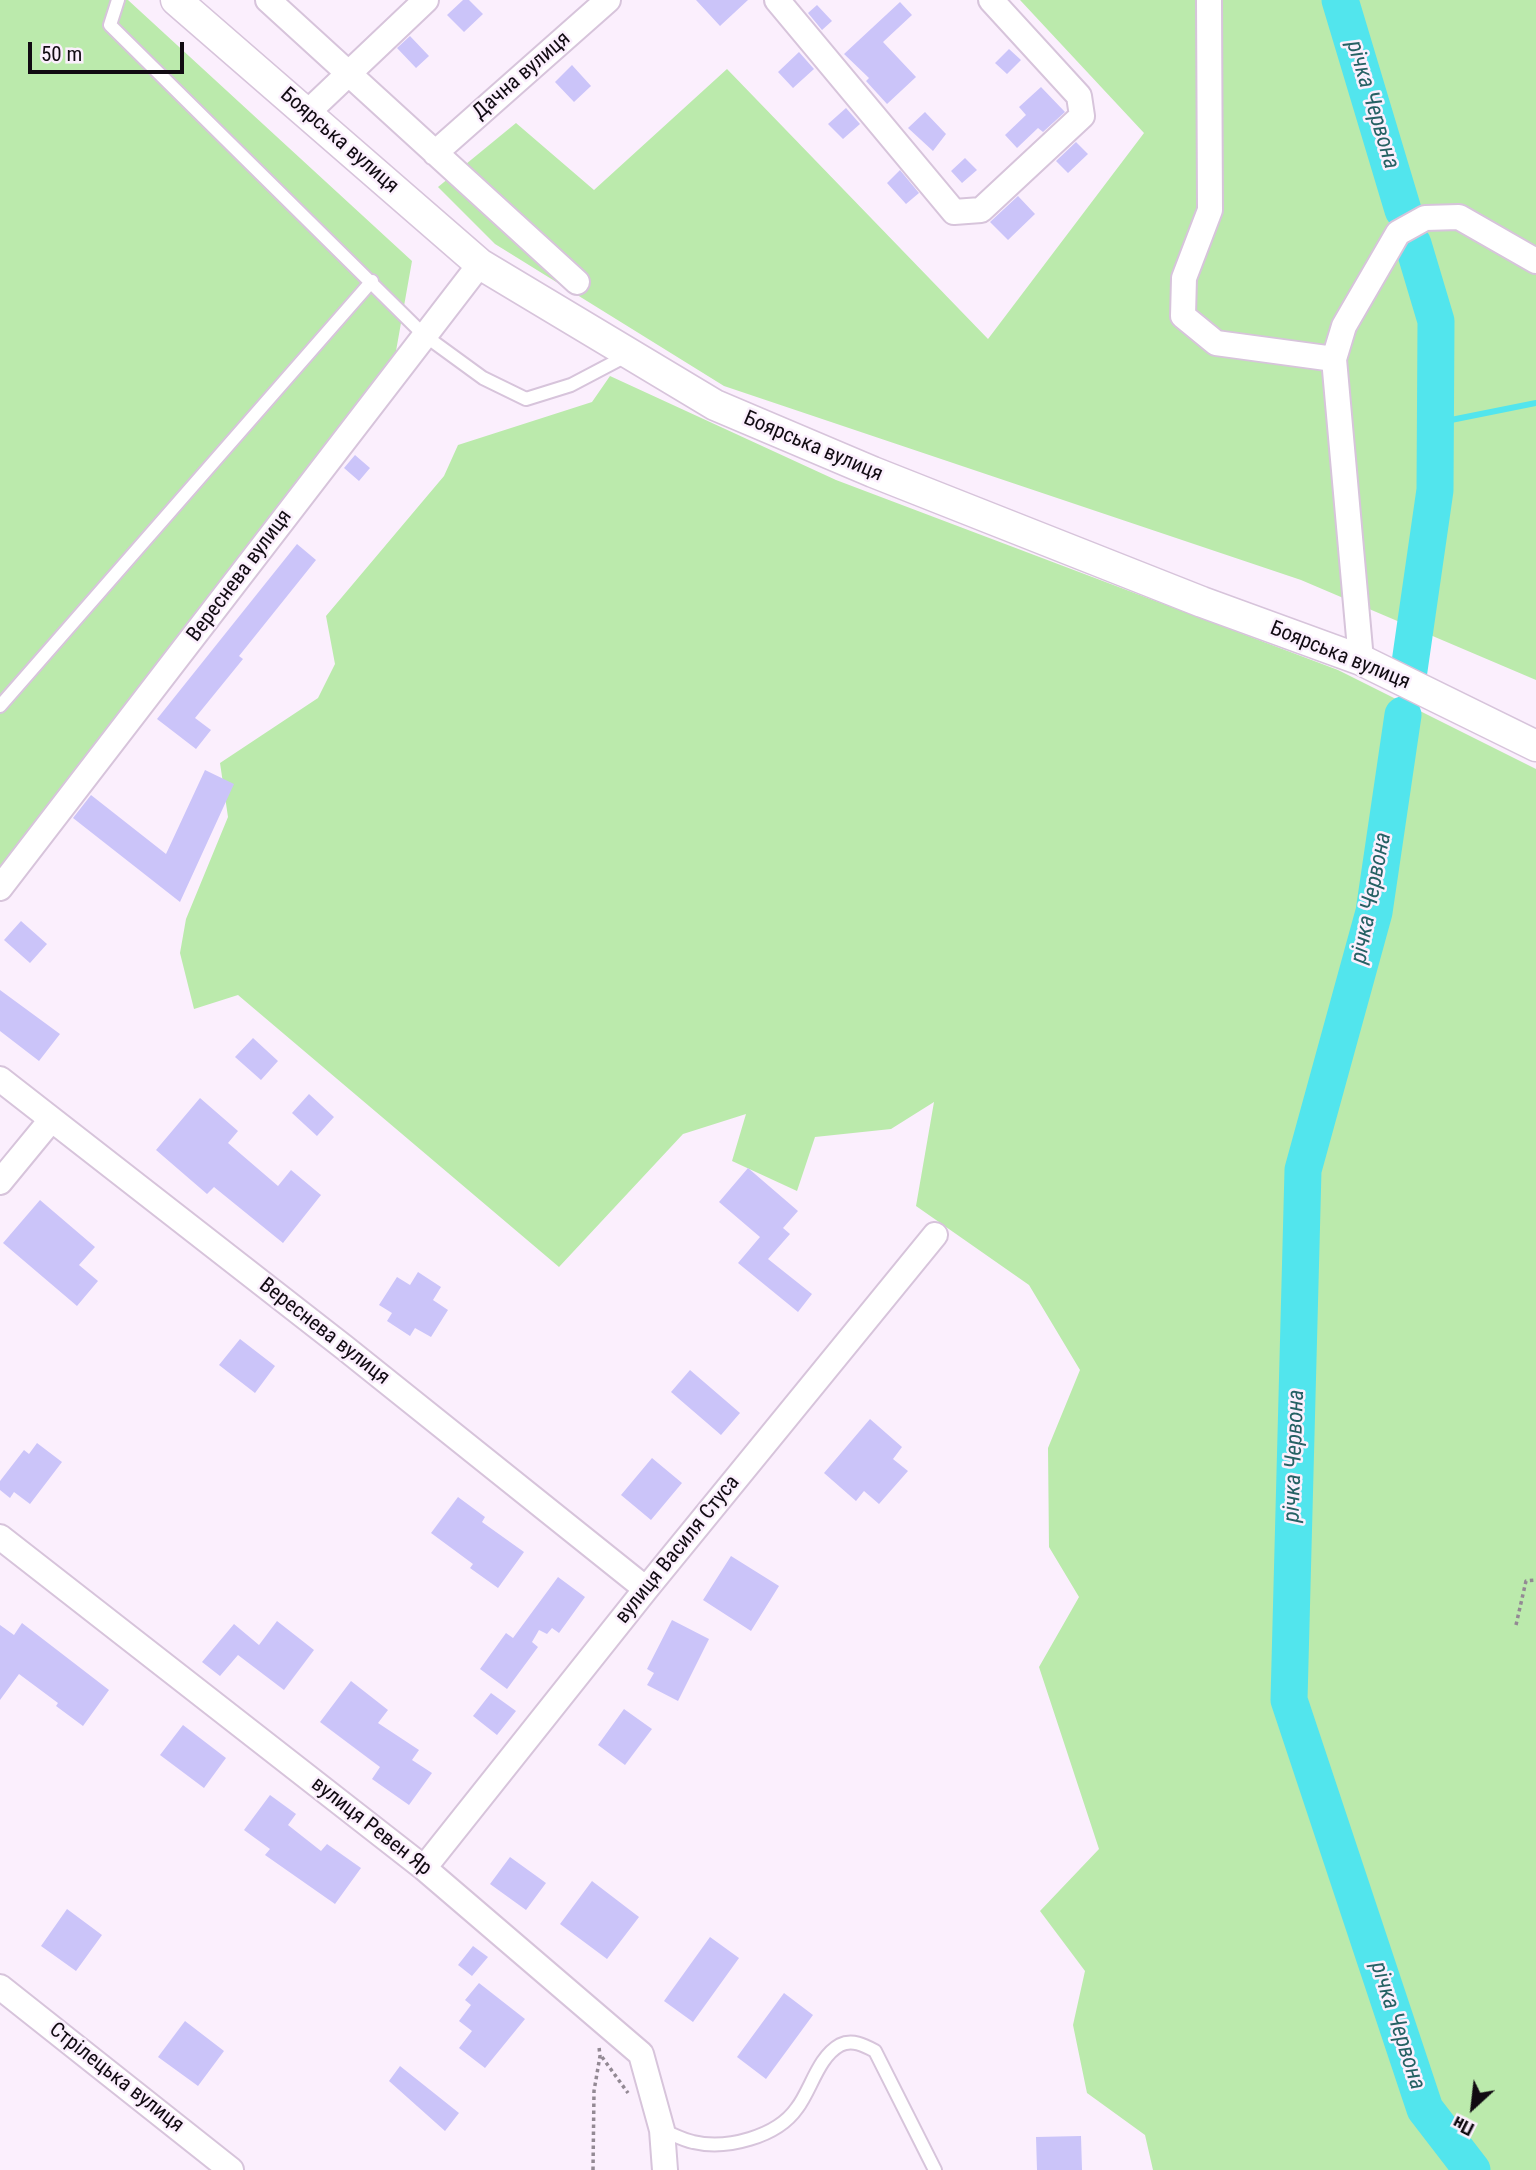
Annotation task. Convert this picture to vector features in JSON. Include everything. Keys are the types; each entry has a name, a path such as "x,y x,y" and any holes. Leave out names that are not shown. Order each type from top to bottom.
{"street":[{"name":"Боярська вулиця","path":"176,0 480,264 715,405 873,472 1202,602 1361,660 1536,746"},
{"path":"268,0 577,282"},
{"path":"307,113 426,0"},
{"name":"Дачна вулиця","path":"436,153 608,0"},
{"path":"776,0 954,212 981,210 1082,116 1079,96 991,0"},
{"path":"1209,0 1210,210 1184,278 1183,316 1216,343 1334,359"},
{"path":"1361,660 1334,359 1344,326 1398,233 1425,218 1459,218 1536,261"},
{"name":"Вереснева вулиця","path":"0,888 480,264"},
{"name":"Вереснева вулиця","path":"0,1079 345,1348 646,1589"},
{"path":"0,1182 51,1120"},
{"name":"вулиця Василя Стуса","path":"425,1868 646,1589 935,1235"},
{"name":"вулиця Ревен Яр","path":"0,1537 425,1868 641,2054 662,2130 665,2170"},
{"name":"Стрілецька вулиця","path":"0,1987 232,2170"}],"lane":[{"path":"118,0 110,25 424,335 483,378 526,399 572,385 628,355"},
{"path":"0,706 372,281"},
{"path":"662,2130 694,2143 737,2142 773,2130 796,2110 825,2060 840,2045 859,2042 875,2051 935,2170"}],"path":[{"path":"1516,1625 1526,1581 1536,1580"},
{"path":"592,2013 600,2056 594,2091 593,2170"}],"green space":[{"path":"0,0 128,0 412,261 393,368 0,873"},
{"path":"1020,0 1536,0 1536,680 1301,580 724,386 495,244 438,187 516,123 594,190 727,69 988,339 1144,133"},
{"path":"610,376 836,480 1338,670 1536,769 1536,2170 1153,2170 1145,2135 1087,2093 1073,2025 1085,1971 1040,1911 1099,1849 1039,1667 1079,1597 1049,1547 1048,1448 1080,1370 1029,1285 916,1206 934,1102 891,1129 815,1137 797,1191 732,1161 746,1114 683,1134 559,1267 238,995 194,1009 180,953 186,919 228,817 220,763 318,698 335,664 326,616 444,476 458,445 592,402"}],"building":[{"path":"463,0 469,0 483,14 464,32 447,15"},
{"path":"696,0 748,0 720,26"},
{"path":"900,2 912,15 883,42 916,77 887,104 866,81 869,78 844,54"},
{"path":"817,5 832,21 822,30 808,13"},
{"path":"410,36 429,56 416,68 397,48"},
{"path":"1009,49 1021,60 1007,74 995,63"},
{"path":"799,52 814,69 793,88 778,72"},
{"path":"572,65 591,86 574,102 555,82"},
{"path":"1041,87 1065,112 1043,132 1038,128 1017,148 1005,135 1026,115 1019,107"},
{"path":"846,108 860,124 843,139 828,124"},
{"path":"925,112 946,134 933,151 908,128"},
{"path":"1076,142 1088,154 1068,173 1056,161"},
{"path":"965,158 977,170 962,183 951,171"},
{"path":"900,170 919,193 906,204 887,183"},
{"path":"1018,196 1035,214 1008,240 990,222"},
{"path":"355,455 370,468 359,481 344,468"},
{"path":"297,544 316,560 239,656 243,659 195,718 211,730 196,749 157,719"},
{"path":"205,770 234,784 180,902 73,818 91,795 166,854"},
{"path":"21,921 47,944 30,963 4,940"},
{"path":"0,990 60,1034 39,1061 0,1031"},
{"path":"253,1038 278,1061 261,1080 235,1057"},
{"path":"309,1094 334,1117 317,1136 292,1113"},
{"path":"200,1098 238,1131 228,1143 278,1186 291,1170 321,1195 283,1243 214,1187 207,1194 156,1150"},
{"path":"748,1168 798,1211 783,1228 790,1234 768,1259 812,1294 798,1312 738,1263 760,1237 719,1202"},
{"path":"40,1200 95,1247 79,1265 98,1281 77,1306 3,1243"},
{"path":"418,1272 441,1287 433,1300 448,1310 431,1337 415,1328 410,1336 387,1321 392,1313 379,1305 397,1277 410,1285"},
{"path":"240,1339 275,1366 255,1393 219,1365"},
{"path":"690,1370 740,1413 721,1435 671,1392"},
{"path":"870,1419 902,1447 893,1459 908,1471 879,1504 864,1491 856,1501 824,1473"},
{"path":"37,1443 62,1462 30,1504 14,1492 10,1498 0,1490 0,1481 24,1450 29,1454"},
{"path":"652,1458 682,1483 651,1520 621,1495"},
{"path":"458,1497 485,1517 482,1522 524,1552 498,1588 470,1568 473,1564 431,1533"},
{"path":"731,1556 779,1586 751,1631 703,1600"},
{"path":"558,1577 585,1597 559,1633 552,1628 547,1634 539,1630 532,1642 538,1647 507,1689 480,1669 506,1633 513,1638"},
{"path":"672,1620 709,1639 678,1701 647,1685 654,1673 647,1669"},
{"path":"277,1621 314,1650 284,1690 238,1655 220,1676 202,1662 234,1624 259,1645"},
{"path":"22,1623 109,1690 83,1726 19,1674 0,1700 0,1625 14,1635"},
{"path":"351,1681 388,1710 378,1723 419,1750 412,1760 432,1773 409,1805 372,1779 380,1767 320,1722"},
{"path":"491,1693 516,1711 497,1735 473,1716"},
{"path":"624,1709 652,1729 625,1765 598,1745"},
{"path":"183,1725 226,1758 204,1788 160,1755"},
{"path":"270,1795 296,1814 288,1825 321,1851 327,1844 361,1868 335,1904 265,1855 270,1849 244,1830"},
{"path":"510,1857 546,1883 526,1910 490,1884"},
{"path":"592,1881 639,1917 607,1959 560,1924"},
{"path":"67,1909 102,1935 76,1971 41,1946"},
{"path":"710,1937 739,1958 693,2022 664,2001"},
{"path":"473,1946 488,1957 472,1976 458,1965"},
{"path":"479,1983 525,2019 485,2068 459,2048 472,2031 459,2021 471,2005 465,2000"},
{"path":"784,1993 813,2015 766,2079 737,2057"},
{"path":"185,2021 224,2051 198,2086 158,2057"},
{"path":"400,2066 459,2113 445,2131 389,2081"},
{"path":"1081,2136 1082,2170 1037,2170 1036,2137"}],"waterway":[{"name":"річка Червона","path":"1340,0 1403,210"},
{"path":"1408,677 1435,490 1436,321 1413,244"},
{"path":"1436,423 1536,403"},
{"name":"річка Червона","path":"1403,715 1374,912 1303,1170 1289,1700 1425,2109 1472,2170"}]}
